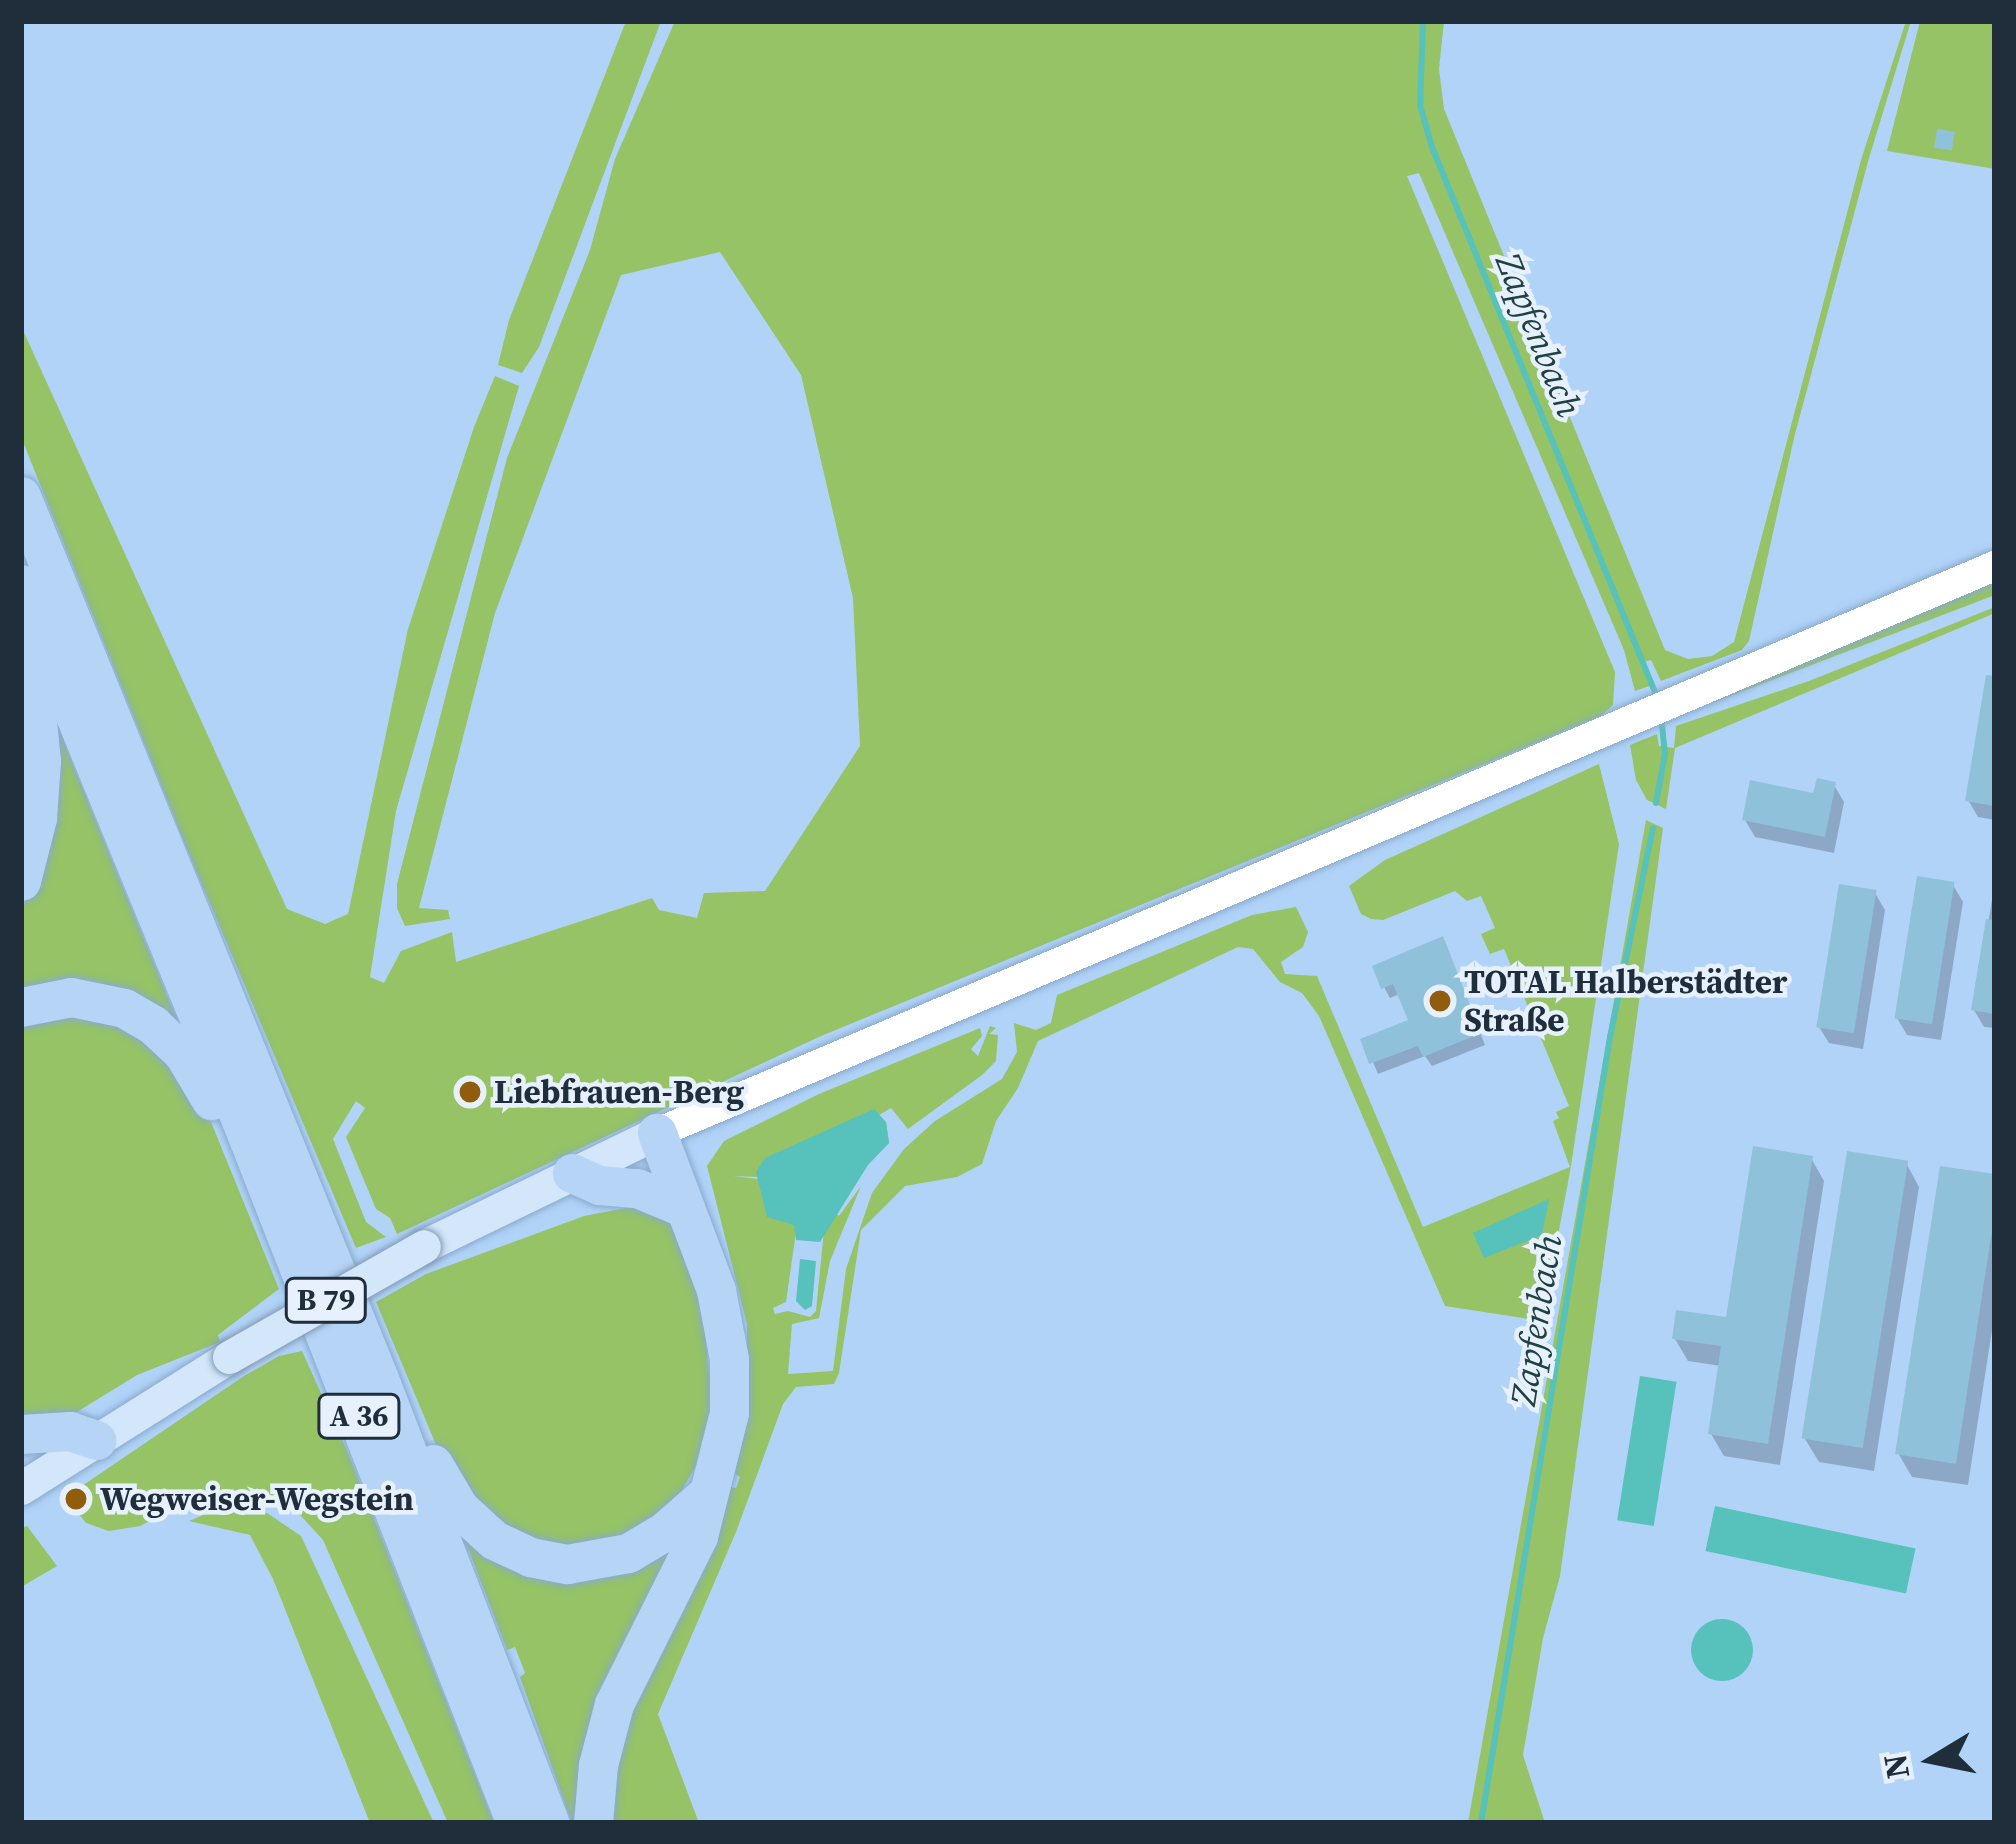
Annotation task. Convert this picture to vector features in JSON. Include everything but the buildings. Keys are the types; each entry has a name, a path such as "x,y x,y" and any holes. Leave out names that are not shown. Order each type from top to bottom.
{"highway":[{"name":"A 36","path":"21,496 378,1376 550,1823"},
{"name":"A 36","path":"21,584 246,1133 516,1823"},
{"path":"21,639 41,761 37,818 21,880"},
{"path":"21,1007 71,998 108,1003 138,1016 183,1053 224,1128 246,1133"},
{"path":"593,1823 598,1765 614,1705 698,1536 729,1413 729,1359 716,1290 657,1133"},
{"path":"572,1174 599,1185 638,1188 685,1208"},
{"path":"378,1376 400,1387 428,1454 460,1508 494,1540 530,1557 567,1564 628,1553 665,1531 706,1495"},
{"path":"21,1434 70,1431 96,1440"}],"main road":[{"path":"572,1174 657,1133 1995,566"},
{"name":"B 79","path":"21,1487 229,1357 424,1246 572,1174"}],"shaded area":[{"path":"626,21 661,21 539,347 522,373 498,365 509,320"},
{"path":"675,21 1444,21 1439,69 1444,109 1665,650 1688,659 1712,656 1734,642 1861,160 1906,21 1911,21 1869,158 1794,438 1749,641 1742,650 1661,681 1651,660 1643,662 1652,685 1635,691 1624,650 1419,173 1407,176 1615,672 1613,705 1601,716 821,1036 397,1234 390,1218 376,1209 346,1137 365,1108 356,1101 333,1139 366,1222 386,1237 356,1248 189,854 21,437 21,326 287,909 325,924 348,914 408,629 474,427 495,376 519,386 396,811 370,977 384,983 401,951 452,932 456,962 652,898 659,910 697,918 704,893 765,891 860,746 853,598 801,375 720,252 621,275 495,613 419,908 448,910 450,919 405,926 397,908 397,884 507,458 590,250 615,159"},
{"path":"1920,21 1995,21 1995,169 1887,151"},
{"path":"1989,581 1995,595 1704,706"},
{"path":"1995,607 1995,613 1675,748 1666,809 1647,800 1636,780 1630,745 1657,734 1659,746 1674,748 1676,726 1809,681"},
{"path":"56,723 181,1030 21,995 21,914 41,849"},
{"path":"1599,764 1619,844 1571,1166 1542,1321 1445,1306 1319,1016 1302,993 1280,982 1253,949 1238,947 1038,1041 1018,1088 996,1121 982,1164 957,1177 905,1186 861,1230 839,1373 834,1384 796,1387 783,1404 736,1532 658,1714 699,1823 605,1823 609,1765 634,1684 727,1486 736,1488 740,1477 730,1471 746,1418 747,1324 707,1166 724,1141 819,1094 980,1028 982,1036 971,1049 978,1056 990,1026 996,1028 989,1034 998,1035 996,1061 908,1129 891,1108 862,1125 862,1132 871,1133 886,1122 889,1143 852,1180 834,1211 839,1216 861,1186 830,1261 819,1318 792,1324 788,1374 833,1371 846,1269 872,1193 904,1149 935,1121 1002,1079 1017,1052 1014,1023 1036,1030 1051,1023 1057,995 1252,915 1296,907 1308,932 1303,947 1281,962 1285,974 1317,976 1423,1227 1570,1167 1553,1121 1559,1118 1556,1112 1569,1106 1504,949 1490,954 1481,934 1495,928 1481,896 1467,901 1455,891 1383,920 1371,919 1361,914 1349,886 1385,860","holes":["835,1150 820,1168 814,1208 825,1220 816,1311 810,1317 788,1311 775,1314 773,1308 786,1302 798,1218 811,1210 816,1173 782,1182 733,1176 784,1178 817,1168"]},
{"path":"1646,820 1663,828 1560,1576 1543,1638 1523,1755 1545,1823 1468,1823"},
{"path":"72,1007 153,1036 209,1117 279,1289 218,1335 220,1342 137,1375 59,1423 21,1419 21,1018"},
{"path":"874,1109 886,1122 889,1143 868,1165 820,1242 796,1240 794,1225 767,1217 756,1172 765,1158"},
{"path":"1549,1199 1542,1235 1484,1258 1473,1233"},
{"path":"639,1200 673,1226 702,1300 712,1404 703,1454 667,1516 604,1551 522,1545 450,1478 376,1302 426,1274 584,1216 631,1207"},
{"path":"800,1259 816,1261 812,1306 805,1310 796,1301"},
{"path":"302,1351 349,1455 494,1823 448,1823 323,1540 291,1505 267,1493 226,1490 193,1498 140,1526 109,1531 86,1523 71,1503 70,1494 244,1376 279,1356"},
{"path":"1640,1376 1677,1382 1654,1526 1617,1520"},
{"path":"225,1506 267,1513 301,1536 434,1823 370,1823 273,1579 250,1535 189,1521"},
{"path":"1715,1506 1916,1549 1906,1594 1705,1551"},
{"path":"687,1523 583,1823 572,1823 520,1677 525,1673 515,1647 507,1650 463,1535 531,1570"},
{"path":"27,1526 57,1566 21,1587 21,1528"},
{"path":"1722,1619 1744,1628 1753,1650 1744,1672 1722,1681 1700,1672 1691,1650 1700,1628"}],"waterway":[{"name":"Zapfenbach","path":"1423,21 1420,105 1432,147 1657,697"},
{"name":"Zapfenbach","path":"1656,803 1665,754 1661,716"},
{"name":"Zapfenbach","path":"1481,1823 1610,1037 1653,828"}],"place":[{"name":"TOTAL Halberstädter Straße","path":"1440,1001"},
{"name":"Liebfrauen-Berg","path":"470,1092"},
{"name":"Wegweiser-Wegstein","path":"76,1499"}]}
